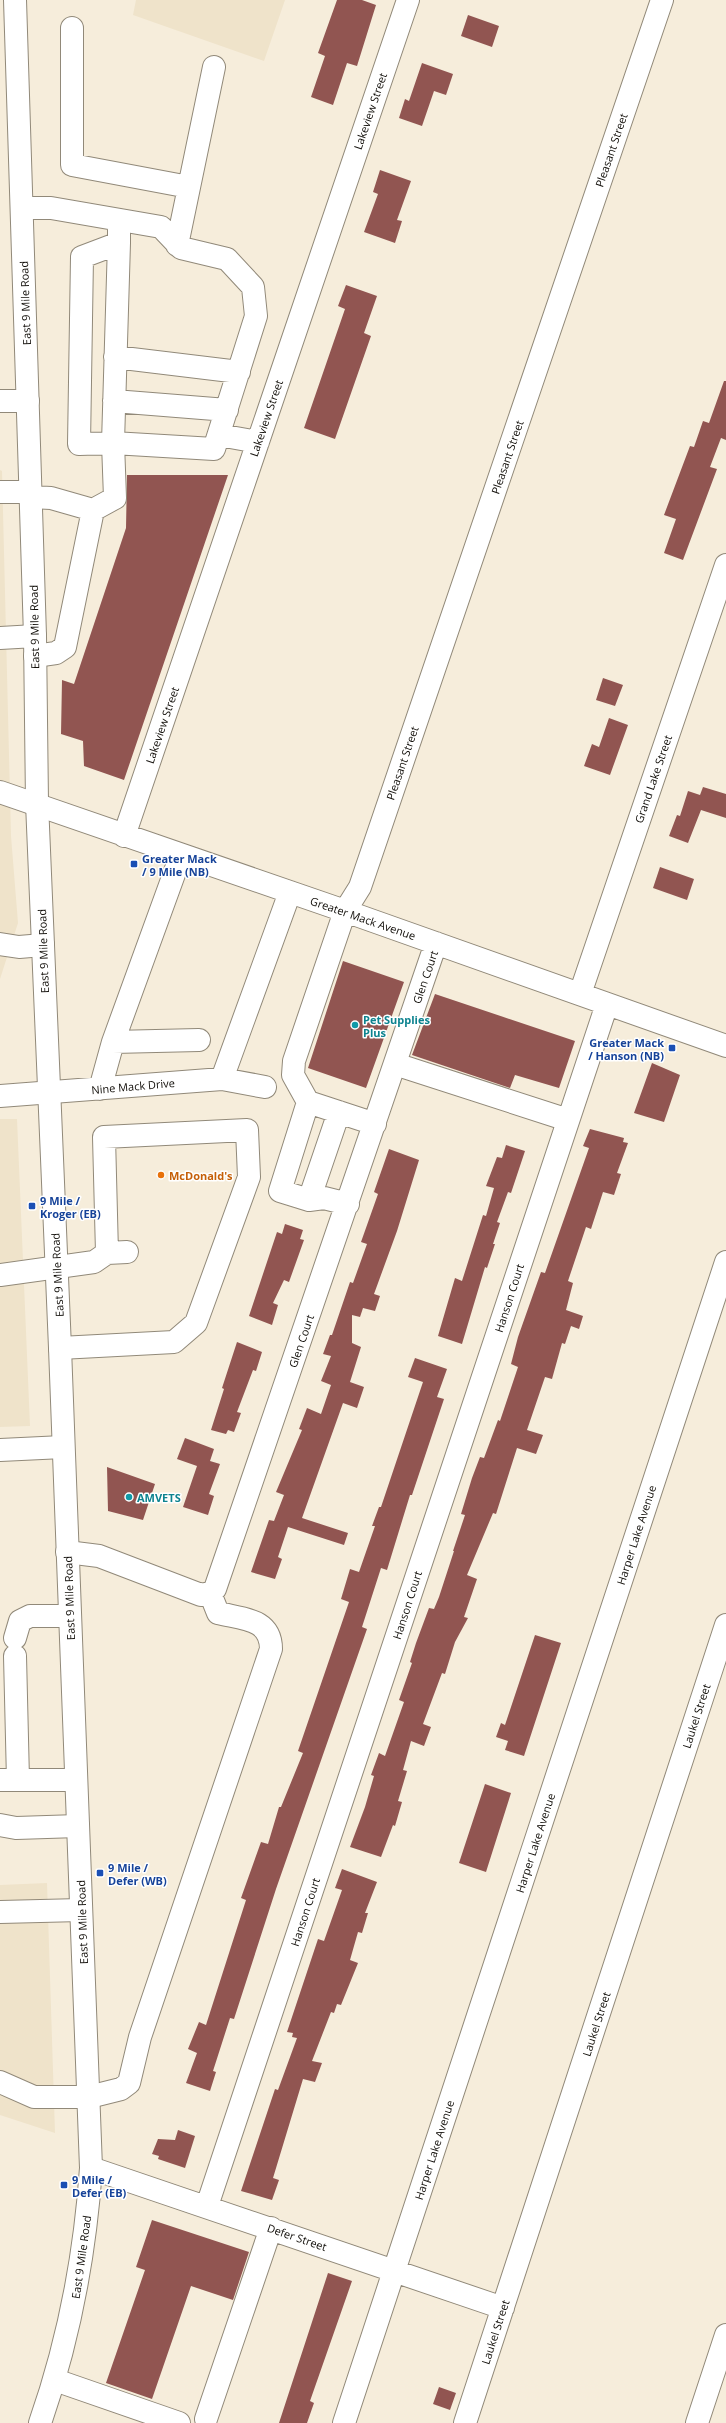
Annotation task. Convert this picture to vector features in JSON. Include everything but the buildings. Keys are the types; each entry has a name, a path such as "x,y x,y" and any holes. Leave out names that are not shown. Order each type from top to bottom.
{"street":[{"name":"East 9 Mile Road","path":"15,0 31,495 37,803 60,1348 91,2168 83,2250 76,2295 55,2380 40,2423"},
{"name":"Lakeview Street","path":"124,836 408,0"},
{"name":"Pleasant Street","path":"308,1102 293,1075 294,1061 345,911 360,887 662,0"},
{"path":"72,28 72,165 189,187"},
{"path":"178,245 214,67"},
{"path":"22,208 51,208 161,227 181,248 227,259 253,287 256,316 214,449 113,443 79,444 82,257 119,244"},
{"path":"0,492 52,498 93,510 115,498 113,443 119,220"},
{"path":"115,357 239,372"},
{"path":"0,401 28,401"},
{"path":"114,401 226,410"},
{"path":"219,435 258,442"},
{"path":"0,638 35,646 56,653 65,647 93,510"},
{"name":"Grand Lake Street","path":"580,994 726,565"},
{"name":"Greater Mack Avenue","path":"0,792 37,803 124,836 345,911 726,1046"},
{"path":"100,1089 113,1042 182,855"},
{"path":"222,1079 290,892"},
{"name":"Glen Court","path":"210,1593 220,1580 436,943"},
{"path":"0,944 19,947 43,945"},
{"name":"Hanson Court","path":"207,2206 607,1004"},
{"path":"113,1042 199,1040"},
{"path":"395,1064 568,1120"},
{"name":"Nine Mack Drive","path":"0,1096 222,1079 265,1087"},
{"path":"348,1204 324,1198 309,1200 280,1191 308,1102 375,1124"},
{"path":"309,1200 339,1112"},
{"path":"0,1275 56,1266 94,1262 117,1253 104,1137 247,1130 249,1177 196,1323 174,1342 60,1348"},
{"name":"Harper Lake Avenue","path":"344,2423 726,1262"},
{"path":"0,1450 63,1447"},
{"path":"0,2082 34,2097 89,2097 122,2089 129,2083 143,2030 271,1649 271,1637 262,1624 218,1613 210,1593 201,1594 99,1556 67,1552"},
{"path":"70,1616 30,1616 20,1621 15,1647 9,1780 76,1780"},
{"name":"Laukel Street","path":"465,2423 726,1625"},
{"path":"0,1825 16,1828 78,1826"},
{"path":"0,1912 81,1910"},
{"name":"Defer Street","path":"91,2168 207,2206 503,2308"},
{"path":"206,2419 271,2228"},
{"path":"697,2423 726,2335"},
{"path":"55,2380 179,2423"}],"shaded area":[{"path":"136,0 285,0 264,61 133,15"},
{"path":"0,470 2,471 11,836 18,923 0,979"},
{"path":"0,1119 17,1119 30,1426 0,1427"},
{"path":"47,1883 55,2133 0,2115 0,1885"}],"place":[{"name":"Greater Mack / 9 Mile (NB)","path":"134,864"},
{"name":"Pet Supplies Plus","path":"355,1025"},
{"name":"Greater Mack / Hanson (NB)","path":"672,1048"},
{"name":"McDonald's","path":"161,1175"},
{"name":"9 Mile / Kroger (EB)","path":"32,1206"},
{"name":"AMVETS","path":"129,1497"},
{"name":"9 Mile / Defer (WB)","path":"100,1873"},
{"name":"9 Mile / Defer (EB)","path":"64,2185"}]}
